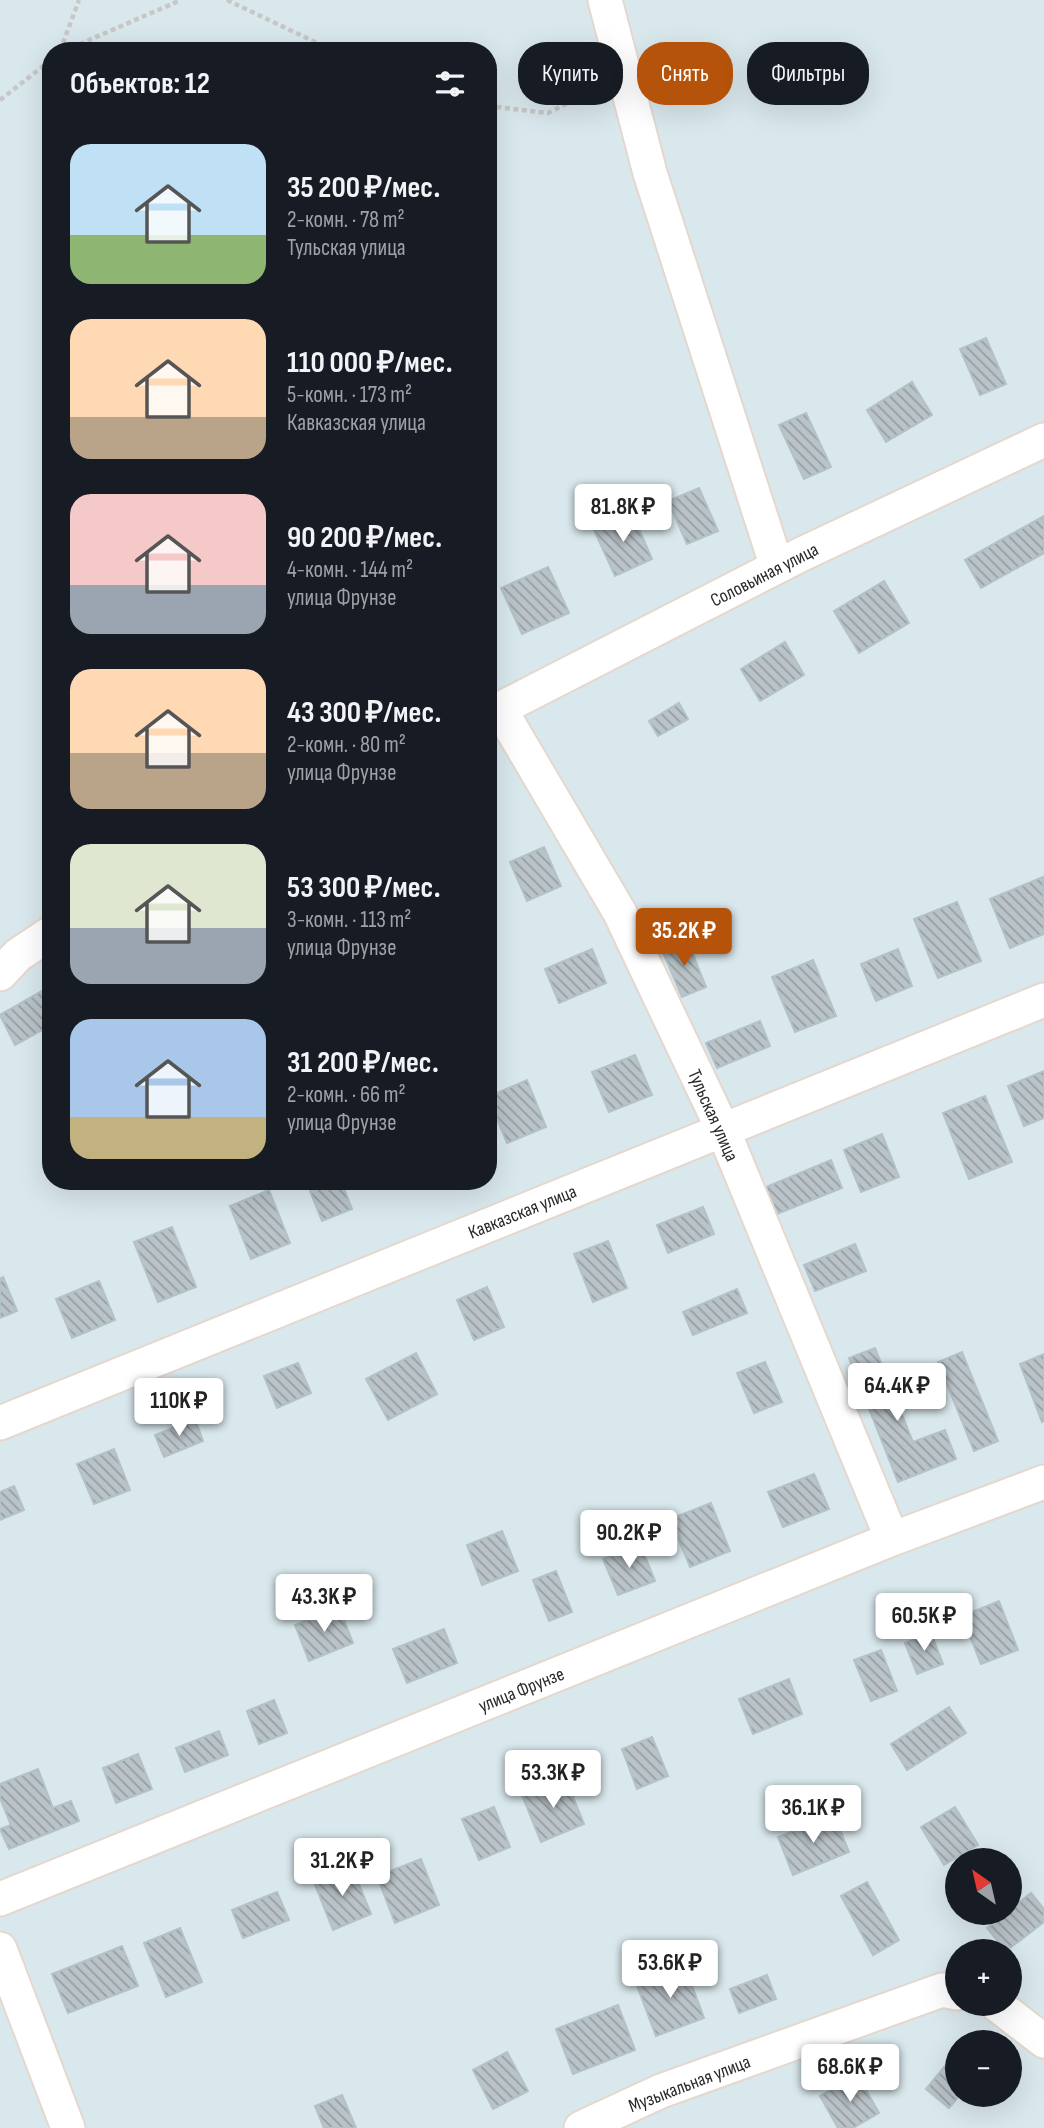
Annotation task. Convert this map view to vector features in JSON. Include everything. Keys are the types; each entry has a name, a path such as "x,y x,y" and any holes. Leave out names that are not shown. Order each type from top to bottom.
{"street":[{"path":"605,0 650,173 777,567"},
{"name":"Соловьиная улица","path":"497,710 777,567 1044,440"},
{"name":"Тульская улица","path":"497,717 620,913 723,1130 892,1539"},
{"path":"0,974 18,954 42,939"},
{"name":"Кавказская улица","path":"0,1423 1044,999"},
{"name":"улица Фрунзе","path":"0,1899 892,1539 1044,1482"},
{"path":"0,1949 68,2128"},
{"name":"Музыкальная улица","path":"581,2128 661,2091 945,1991"},
{"path":"1012,2016 1044,2041"}],"path":[{"path":"65,42 79,0"},
{"path":"83,42 181,0"},
{"path":"227,0 315,42"},
{"path":"0,100 42,67"},
{"path":"497,107 548,113 624,73"}],"building":[{"path":"986,338 1006,384 980,395 960,349"},
{"path":"912,382 932,415 886,442 867,410"},
{"path":"806,413 831,467 804,479 779,425"},
{"path":"699,488 718,531 687,544 668,501"},
{"path":"632,513 652,559 615,576 594,530"},
{"path":"1044,516 1044,553 981,588 965,560"},
{"path":"548,567 569,613 522,634 501,588"},
{"path":"884,581 909,623 859,653 834,611"},
{"path":"785,642 804,675 760,701 741,669"},
{"path":"679,703 688,719 658,736 649,721"},
{"path":"544,847 561,886 527,901 510,862"},
{"path":"1043,877 1044,934 1010,948 990,899"},
{"path":"957,902 981,961 938,978 914,919"},
{"path":"687,940 706,987 682,997 662,950"},
{"path":"592,949 606,983 559,1003 545,969"},
{"path":"898,949 912,986 876,1001 861,964"},
{"path":"813,960 836,1016 795,1032 772,977"},
{"path":"42,991 42,1030 15,1045 0,1015"},
{"path":"760,1021 770,1046 717,1068 706,1043"},
{"path":"635,1055 652,1095 609,1112 592,1072"},
{"path":"1044,1071 1044,1118 1024,1126 1008,1086"},
{"path":"527,1080 546,1127 507,1143 497,1119 497,1093"},
{"path":"985,1096 1012,1162 969,1179 943,1113"},
{"path":"882,1134 899,1177 861,1192 844,1150"},
{"path":"831,1160 842,1188 777,1214 766,1187"},
{"path":"269,1190 290,1243 251,1259 230,1206"},
{"path":"345,1190 352,1209 322,1221 310,1191"},
{"path":"703,1207 714,1234 668,1253 657,1225"},
{"path":"172,1227 196,1287 158,1302 134,1242"},
{"path":"608,1241 627,1288 593,1302 574,1254"},
{"path":"855,1244 866,1271 815,1291 804,1265"},
{"path":"3,1277 17,1311 0,1318 0,1279"},
{"path":"99,1281 115,1320 72,1338 56,1299"},
{"path":"487,1287 504,1327 474,1340 457,1300"},
{"path":"737,1289 747,1313 693,1335 683,1312"},
{"path":"875,1348 913,1442 945,1430 956,1459 898,1482 849,1358"},
{"path":"962,1352 998,1441 974,1451 938,1362"},
{"path":"416,1353 437,1394 388,1420 366,1379"},
{"path":"1044,1354 1044,1421 1042,1422 1020,1364"},
{"path":"765,1362 782,1402 754,1413 737,1373"},
{"path":"298,1363 311,1393 277,1408 264,1376"},
{"path":"195,1419 203,1441 164,1457 155,1435"},
{"path":"114,1449 130,1490 94,1504 77,1464"},
{"path":"814,1474 829,1509 783,1527 768,1492"},
{"path":"14,1486 24,1510 0,1520 0,1492"},
{"path":"711,1503 730,1551 690,1567 670,1519"},
{"path":"502,1531 518,1571 482,1585 467,1545"},
{"path":"640,1544 655,1581 618,1595 603,1559"},
{"path":"556,1571 572,1612 549,1621 533,1580"},
{"path":"999,1601 1018,1650 981,1664 962,1616"},
{"path":"339,1607 353,1643 309,1661 295,1625"},
{"path":"444,1629 457,1663 407,1683 393,1649"},
{"path":"931,1633 943,1664 917,1674 905,1643"},
{"path":"881,1650 897,1691 871,1701 854,1660"},
{"path":"789,1679 802,1714 753,1734 739,1699"},
{"path":"274,1700 287,1733 259,1744 247,1711"},
{"path":"949,1707 966,1733 907,1770 891,1744"},
{"path":"219,1731 228,1755 185,1772 176,1748"},
{"path":"652,1737 668,1776 637,1789 622,1749"},
{"path":"138,1754 152,1789 116,1803 103,1768"},
{"path":"38,1769 53,1808 71,1801 79,1821 9,1849 0,1829 11,1825 0,1798 0,1784"},
{"path":"565,1777 584,1824 541,1842 522,1795"},
{"path":"494,1807 510,1847 479,1860 462,1819"},
{"path":"955,1807 978,1845 973,1848 945,1848 944,1865 921,1827"},
{"path":"834,1815 849,1852 793,1875 778,1837"},
{"path":"421,1859 439,1905 395,1923 377,1876"},
{"path":"352,1867 371,1914 333,1930 314,1882"},
{"path":"867,1882 899,1940 873,1955 841,1896"},
{"path":"277,1892 289,1920 243,1938 232,1910"},
{"path":"1031,1893 1044,1909 1044,1922 1022,1939 996,1939 987,1928 991,1925 1022,1925 1022,1900"},
{"path":"180,1928 202,1982 166,1997 144,1943"},
{"path":"122,1946 138,1986 68,2013 52,1974"},
{"path":"684,1964 704,2018 656,2036 636,1983"},
{"path":"767,1975 776,1999 739,2013 730,1989"},
{"path":"618,2005 635,2050 573,2074 556,2029"},
{"path":"507,2052 528,2091 493,2109 473,2070"},
{"path":"945,2066 945,2105 926,2089"},
{"path":"857,2074 879,2113 853,2128 838,2128 820,2096"},
{"path":"342,2095 356,2128 324,2128 315,2106"}]}
